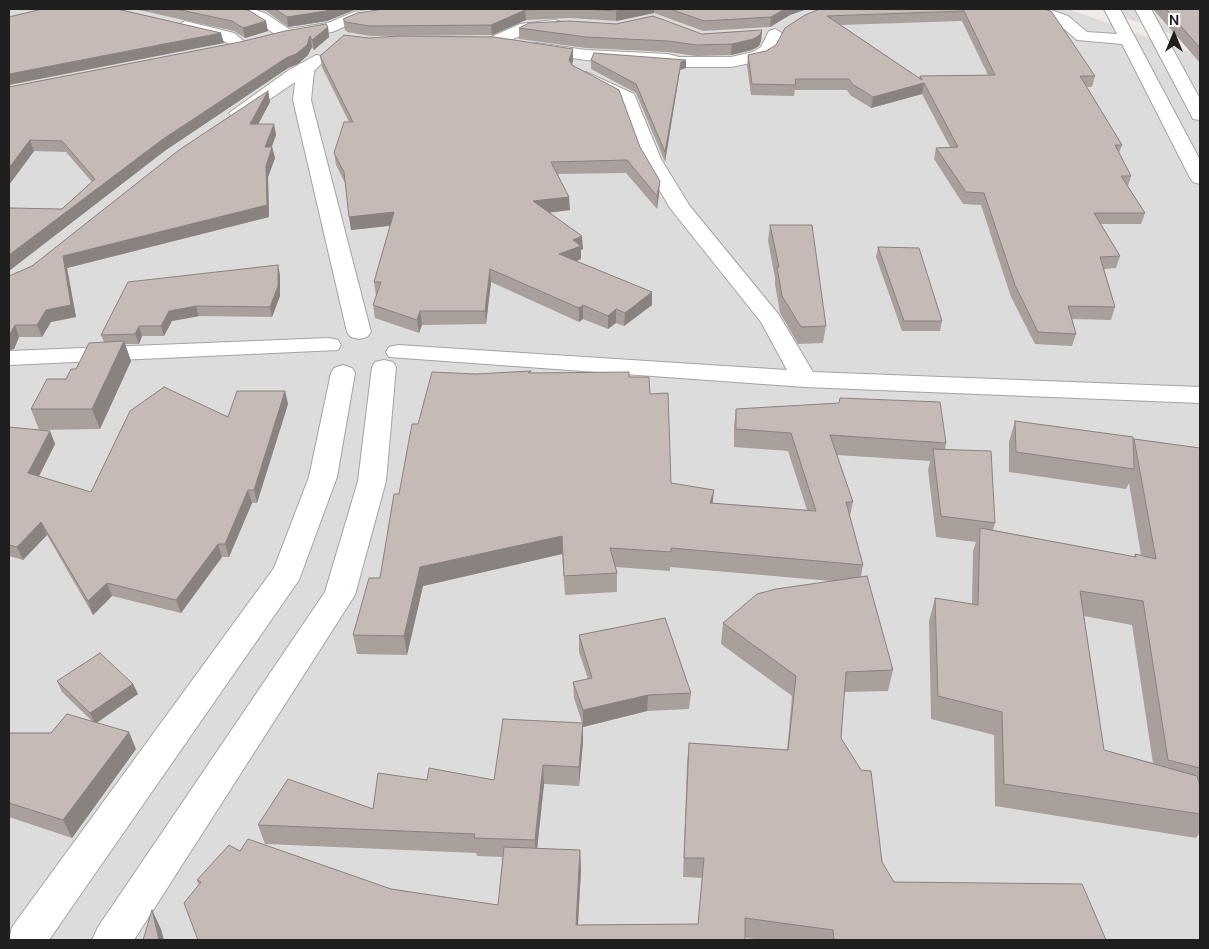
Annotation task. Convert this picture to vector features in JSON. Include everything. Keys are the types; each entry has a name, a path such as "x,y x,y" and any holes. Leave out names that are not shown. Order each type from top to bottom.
{"street":[{"path":"239,9 259,16 285,34"},
{"path":"222,50 285,34 332,27 351,13 402,9"},
{"path":"1033,9 1062,19 1083,37 1128,39"},
{"path":"1112,9 1200,178"},
{"path":"1143,9 1200,114"},
{"path":"168,22 228,36 242,46"},
{"path":"494,42 526,27 570,25"},
{"path":"756,35 775,34 790,25"},
{"path":"221,124 295,74 305,70 341,38 332,27"},
{"path":"477,42 494,42 586,55 668,59 696,63 731,62 759,56 772,44 775,34"},
{"path":"586,55 580,72 628,98 651,159 680,208 771,320 805,379"},
{"path":"305,70 302,100 359,332"},
{"path":"112,940 340,596 372,481 391,359 396,343 379,332 359,332 338,338 329,345 324,353 325,361 331,368 343,373 356,374 391,359 805,379 1200,395"},
{"path":"9,358 329,345"},
{"path":"26,940 288,572 323,477 343,373"}],"shaded area":[{"path":"9,9 1068,9 1200,56 1200,940 9,940"},
{"path":"1100,9 1200,9 1200,44"}],"building":[{"path":"42,9 117,9 221,33 9,74 9,17"},
{"path":"176,9 245,9 266,21 243,28 232,21"},
{"path":"275,9 332,9 287,17"},
{"path":"384,9 555,9 525,10 491,25 369,26 346,22 343,19 357,13"},
{"path":"580,9 627,9 616,11"},
{"path":"670,9 785,9 771,17 704,21"},
{"path":"820,9 1043,9 1051,11 1095,76 1080,76 1122,145 1115,145 1131,176 1121,176 1145,213 1094,213 1120,256 1100,257 1115,307 1068,306 1076,334 1038,332 1015,285 984,193 966,192 936,148 958,147 924,83 873,97 852,84 849,79 795,79 796,85 752,84 748,55 766,51 776,45 785,28 805,15","holes":["964,11 995,75 920,76 922,80 827,16"]},
{"path":"1166,9 1200,9 1200,48"},
{"path":"653,16 702,34 762,30 760,35 753,39 732,44 697,45 668,41 586,37 519,28 529,23 570,21 616,24"},
{"path":"326,24 328,27 312,40 310,36 307,45 296,54 286,58 163,139 9,255 9,208 62,209 95,179 62,141 30,140 9,168 9,87"},
{"path":"344,35 369,38 399,36 494,37 573,49 569,60 572,65 619,90 640,147 660,181 657,196 627,160 551,162 569,197 533,201 582,236 573,240 581,246 559,254 652,292 625,313 616,309 608,316 583,305 579,308 490,269 485,311 420,311 417,320 373,305 381,282 374,282 394,212 349,217 344,172 334,153 344,122 353,122 320,56"},
{"path":"594,53 686,60 681,62 665,152 636,84 591,60"},
{"path":"268,91 250,124 274,124 265,147 272,147 266,166 267,205 63,256 71,305 46,310 37,325 15,325 9,336 9,276 32,266 179,150"},
{"path":"770,225 812,225 826,326 801,327 782,296 777,267 779,267"},
{"path":"878,247 919,248 942,321 904,321"},
{"path":"278,265 278,286 270,307 196,306 169,311 161,326 139,326 135,334 101,335 128,282"},
{"path":"124,341 92,409 31,409 47,379 66,379 71,369 76,369 89,343"},
{"path":"531,371 528,373 629,372 629,377 649,377 650,394 668,393 671,483 714,490 710,503 816,511 791,433 736,429 736,409 839,403 840,398 940,402 946,443 830,435 853,502 846,502 863,565 671,548 671,552 610,548 617,573 564,576 562,536 420,567 404,636 353,635 369,578 380,578 394,494 399,494 412,424 418,424 432,372 476,374"},
{"path":"164,387 228,417 237,391 285,391 254,490 248,490 225,544 218,544 176,600 107,583 88,601 41,522 17,547 9,545 9,427 50,431 28,473 91,492 130,411"},
{"path":"1015,421 1133,437 1134,469 1016,452"},
{"path":"1134,439 1200,448 1200,768 1168,760 1143,601 1080,591 1104,750 1197,776 1200,786 1200,814 1004,784 1002,712 938,696 935,598 978,605 980,528 1156,559"},
{"path":"933,449 991,451 995,523 941,516"},
{"path":"867,576 893,670 846,672 841,738 861,770 871,771 882,862 894,882 1082,884 1106,940 834,940 833,930 745,918 745,940 198,940 184,903 201,882 197,880 229,845 240,851 248,839 391,889 498,905 504,847 580,850 576,925 698,924 704,858 684,858 689,743 788,750 796,676 723,623 757,594 776,589"},
{"path":"665,618 691,693 648,695 583,710 573,682 592,678 579,635"},
{"path":"100,653 133,684 90,713 57,681"},
{"path":"67,714 129,732 63,820 9,803 9,733 51,733"},
{"path":"503,719 583,723 579,767 543,765 535,840 474,838 475,834 258,825 288,779 373,809 378,773 427,780 429,768 494,780"},
{"path":"152,910 159,940 143,940"}]}
